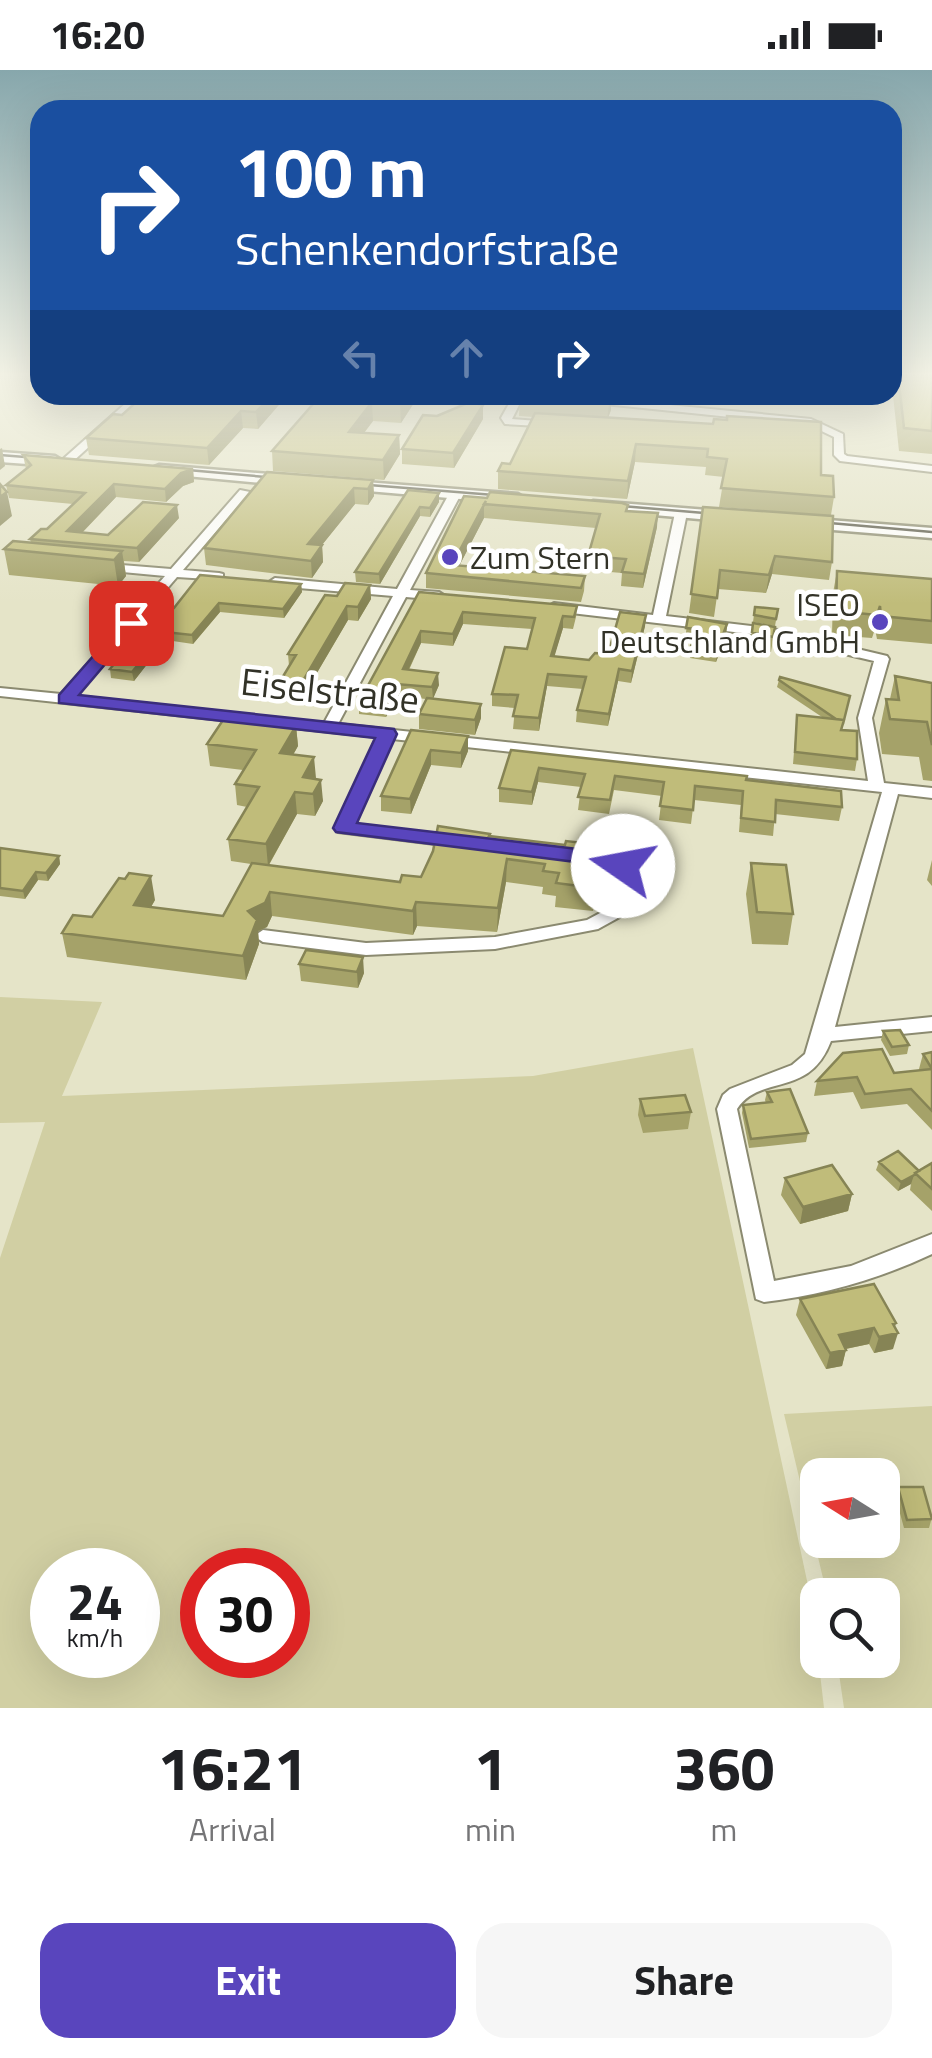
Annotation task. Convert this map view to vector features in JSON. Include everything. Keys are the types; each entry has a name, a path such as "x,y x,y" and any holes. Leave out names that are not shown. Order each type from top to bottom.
{"street":[{"path":"66,462 78,451"},
{"path":"839,451 853,462 932,468"},
{"path":"0,457 85,464"},
{"path":"140,468 530,500"},
{"path":"65,699 244,492"},
{"path":"328,727 455,494"},
{"path":"568,504 760,519"},
{"path":"659,617 681,513"},
{"path":"780,521 932,533"},
{"path":"93,565 226,577"},
{"path":"264,581 452,597"},
{"path":"536,605 769,632 882,659 865,718 884,788 823,1035 811,1062 788,1079 735,1092 727,1102 764,1292 792,1290 894,1263 932,1243"},
{"name":"Eiselstraße","path":"0,692 932,793"},
{"path":"387,734 344,828 470,843"},
{"path":"264,936 366,949 496,943 592,925 640,899 641,883 623,866 565,854"},
{"path":"823,1035 932,1024"}],"shaded area":[{"path":"0,997 102,1002 62,1096 533,1076 693,1048 806,1578 800,1578 800,1678 821,1678 824,1708 0,1708 0,1258 45,1122 0,1123"},
{"path":"932,1406 932,1708 844,1708 840,1678 900,1678 900,1578 823,1578 818,1558 900,1558 900,1458 800,1458 800,1481 784,1414"}],"building":[{"path":"277,451 388,451 383,460"},
{"path":"516,451 634,451 628,481 498,471 502,463 510,464"},
{"path":"708,451 821,451 821,475 833,476 834,497 721,488 727,459 707,457"},
{"path":"23,455 193,469 181,473 165,489 114,484 67,531 108,535 143,502 177,505 137,548 30,539 41,529 47,529 85,493 6,485 31,465"},
{"path":"267,472 373,480 368,489 354,488 308,544 322,545 311,561 204,548"},
{"path":"408,490 439,493 430,508 420,507 379,574 355,572"},
{"path":"490,492 622,503 628,505 626,511 658,513 644,574 622,572 626,559 588,556 600,514 484,504 452,565 585,576 581,588 426,573 464,496 487,498"},
{"path":"703,507 833,516 832,562 775,556 769,575 720,570 717,598 691,594"},
{"path":"13,541 122,551 114,560 4,549"},
{"path":"837,571 932,579 932,621 881,616 880,606 877,615 836,611"},
{"path":"200,575 301,584 283,609 219,603 192,635 165,632 132,672 110,669 160,607 174,608"},
{"path":"345,583 370,585 358,607 347,606 300,686 279,683 296,655 288,654 325,595 337,596"},
{"path":"419,592 577,606 574,617 563,616 551,656 589,660 595,653 608,654 620,612 646,615 632,671 619,669 609,714 577,710 586,677 548,674 539,718 513,716 518,695 492,694 505,647 527,649 535,618 463,612 453,634 421,631 403,669 438,673 432,687 396,684 386,705 359,702"},
{"path":"755,607 778,609 776,619 754,615"},
{"path":"688,617 727,624 717,650 691,646 698,629 686,628"},
{"path":"753,623 775,627 773,637 752,632"},
{"path":"895,676 932,683 932,745 927,722 890,719 886,699 899,700"},
{"path":"780,677 850,696 844,720 836,719"},
{"path":"427,698 481,704 475,720 419,714"},
{"path":"797,715 844,720 841,730 857,731 857,759 795,752"},
{"path":"225,717 296,726 280,753 314,757 303,777 321,780 313,794 295,792 266,844 228,839 259,787 235,784 256,750 207,744"},
{"path":"411,730 468,736 461,753 431,750 410,799 381,796"},
{"path":"511,750 747,776 746,780 841,791 842,807 776,800 775,822 741,818 743,791 695,786 693,810 660,806 664,782 615,776 610,800 578,797 585,774 539,768 532,792 499,788"},
{"path":"438,826 565,845 566,841 603,845 595,888 556,883 559,873 543,871 545,864 507,859 498,908 416,902 413,911 270,892 265,903 248,911 257,920 243,956 62,933 73,915 92,917 119,878 125,879 129,873 151,876 134,905 223,916 252,863 400,882 402,875 421,877 433,851"},
{"path":"0,848 59,856 46,873 36,872 23,891 0,888"},
{"path":"751,863 786,865 793,914 757,912"},
{"path":"306,950 363,957 357,972 299,964"},
{"path":"900,1030 909,1045 892,1047 883,1031"},
{"path":"882,1049 894,1073 932,1069 932,1111 911,1089 865,1094 857,1077 817,1081 843,1053"},
{"path":"932,1052 932,1069 923,1054"},
{"path":"790,1089 808,1133 751,1139 743,1105 772,1102 767,1092"},
{"path":"685,1095 691,1112 645,1116 640,1099"},
{"path":"898,1151 919,1171 901,1182 879,1162"},
{"path":"932,1163 932,1189 915,1173"},
{"path":"832,1165 852,1194 803,1207 785,1178"},
{"path":"874,1284 898,1333 879,1337 874,1328 839,1335 846,1350 830,1353 800,1299"},
{"path":"900,1487 923,1487 932,1519 907,1520"}],"tram line":[{"path":"0,455 50,459"},
{"path":"165,468 289,479"},
{"path":"344,483 518,497"},
{"path":"598,504 728,515"},
{"path":"807,521 932,532"}],"place":[{"name":"Zum Stern","path":"450,557"},
{"name":"ISEO Deutschland GmbH","path":"880,622"}],"route":[{"path":"131,623 65,699 387,734 344,828 603,859 623,866"}]}
